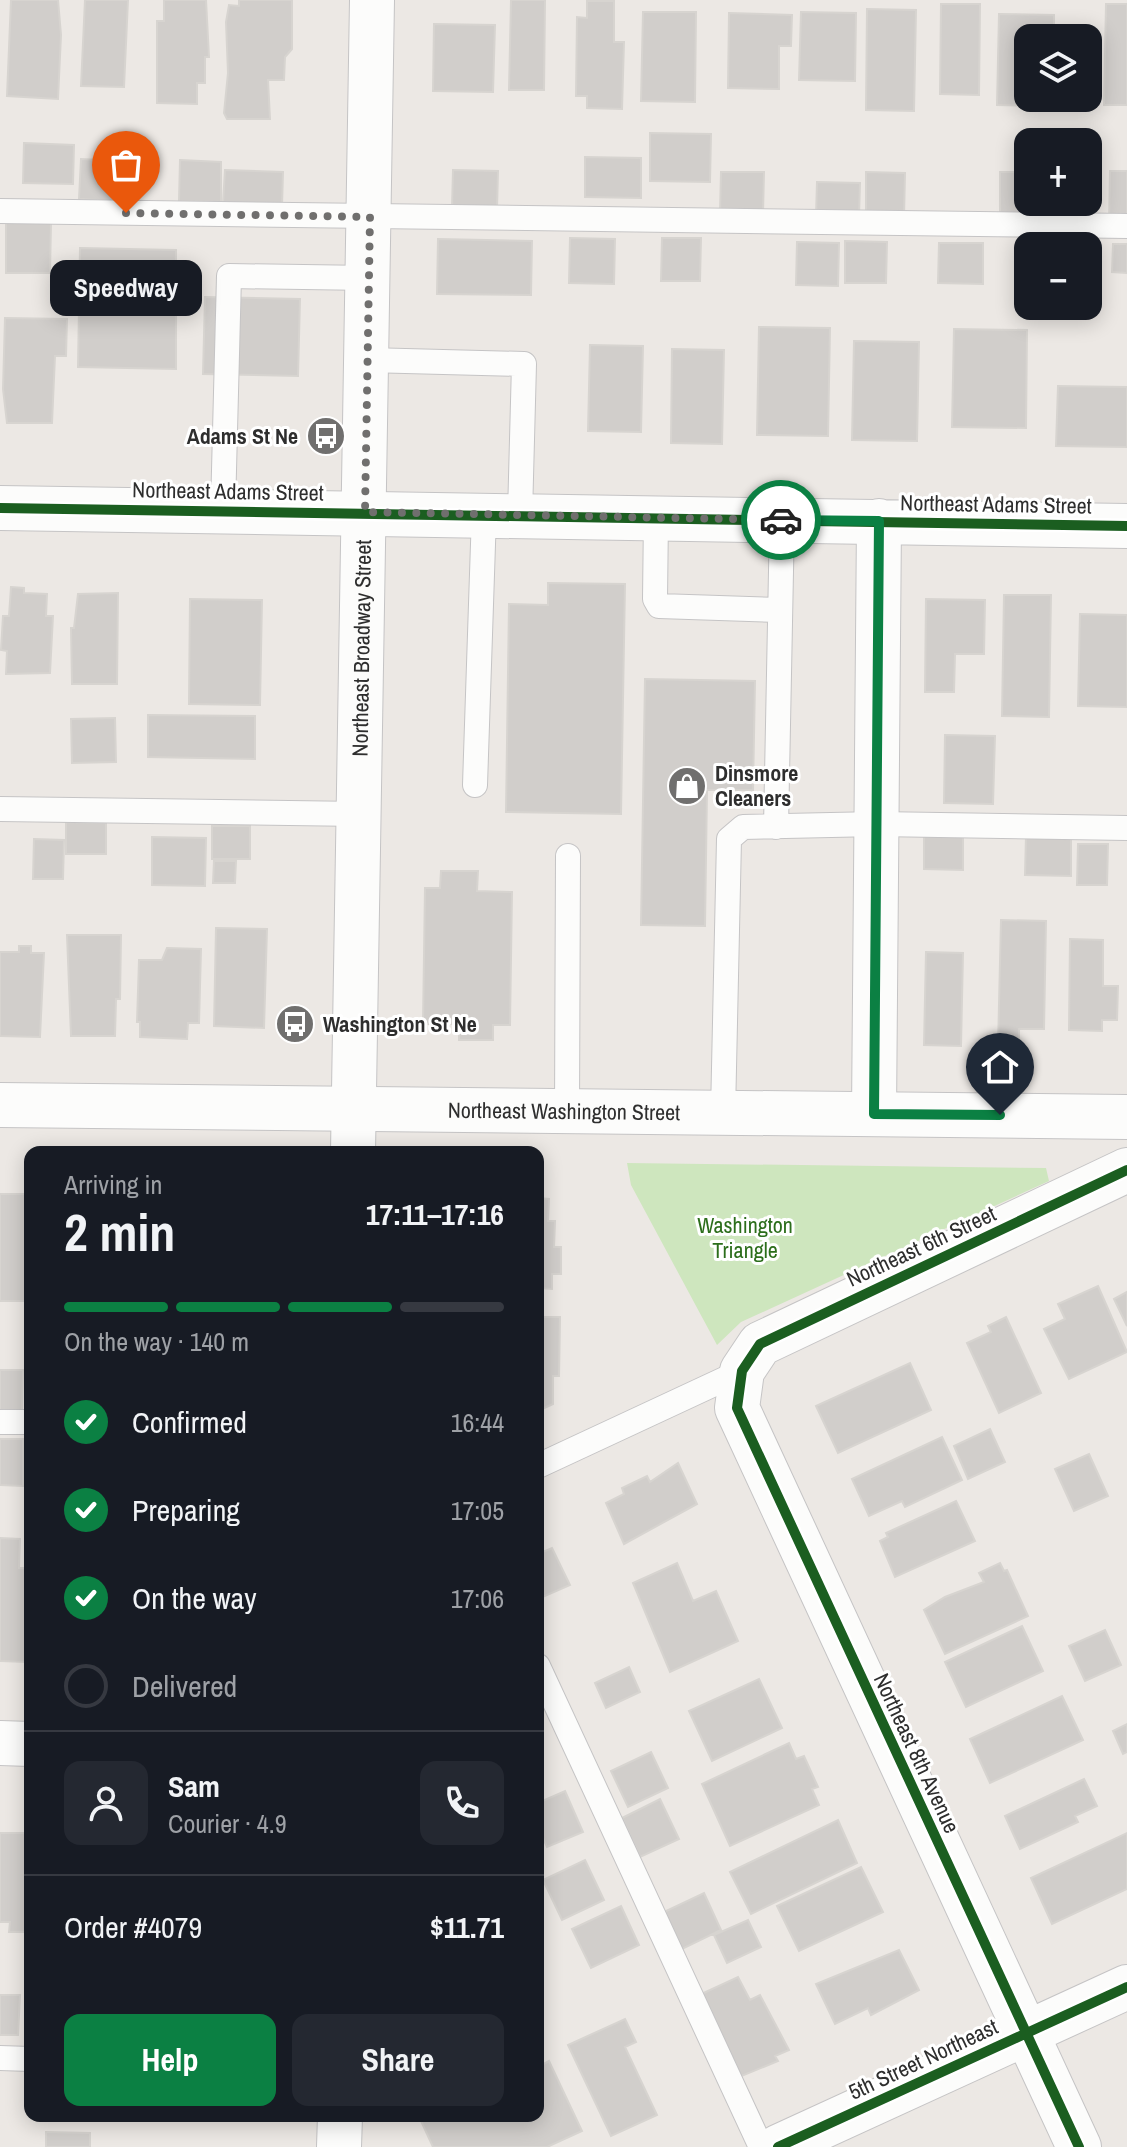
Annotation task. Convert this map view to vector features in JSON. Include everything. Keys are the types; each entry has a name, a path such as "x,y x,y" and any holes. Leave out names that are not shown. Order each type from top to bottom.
{"street":[{"name":"Northeast Broadway Street","path":"354,1131 372,0"},
{"name":"Northeast Adams Street","path":"0,508 223,509 1127,526"},
{"path":"874,1114 879,521"},
{"name":"Northeast Washington Street","path":"0,1105 354,1131 567,1113 1127,1117"},
{"name":"Northeast 6th Street","path":"742,1371 760,1344 1127,1170"},
{"name":"Northeast 8th Avenue","path":"742,1371 737,1408 1024,2034 1079,2147"},
{"path":"0,1743 24,1744"},
{"name":"5th Street Northeast","path":"778,2147 1127,1987"},
{"path":"339,2147 340,2122"}],"lane":[{"path":"0,211 1127,226"},
{"path":"223,509 229,276 369,278"},
{"path":"367,360 524,364 502,515 475,785"},
{"path":"656,517 655,599 659,606 779,610"},
{"path":"776,827 782,520"},
{"path":"0,809 360,814"},
{"path":"723,1114 729,839 743,827 877,824 1127,828"},
{"path":"567,1113 568,856"},
{"path":"544,1463 742,1371"},
{"path":"0,1422 24,1422"},
{"path":"544,1679 761,2147"},
{"path":"0,2058 24,2059"}],"green space":[{"name":"Washington Triangle","path":"627,1163 1046,1168 1049,1181 741,1322 717,1345 631,1185"}],"building":[{"path":"11,0 58,0 61,35 58,99 7,96"},
{"path":"85,0 128,0 124,87 81,86"},
{"path":"164,0 206,0 209,57 205,57 205,83 197,83 197,104 157,103 157,21 164,21"},
{"path":"239,0 292,0 292,49 285,57 284,80 268,80 270,119 227,119 224,113 228,73 226,22 229,5 239,6"},
{"path":"511,0 545,0 544,90 509,90"},
{"path":"587,1 614,1 614,42 624,42 622,109 587,108 587,96 576,96 577,17 587,18"},
{"path":"941,4 980,4 979,95 940,94"},
{"path":"1106,4 1127,4 1127,105 1104,105"},
{"path":"867,9 916,10 914,111 866,110"},
{"path":"643,12 696,12 695,102 641,101"},
{"path":"801,12 856,13 855,81 799,80"},
{"path":"729,13 792,15 791,46 779,46 779,89 728,88"},
{"path":"999,14 1054,15 1054,24 1014,24 1014,105 997,105"},
{"path":"434,24 495,25 493,92 433,91"},
{"path":"650,133 711,134 710,182 650,181"},
{"path":"24,143 74,145 73,184 23,183"},
{"path":"585,157 641,158 641,198 585,197"},
{"path":"81,159 116,161 114,201 79,199"},
{"path":"180,160 221,162 221,202 179,201"},
{"path":"225,170 283,172 282,206 223,203"},
{"path":"453,170 498,171 497,209 452,208"},
{"path":"1110,171 1127,171 1127,224 1109,224"},
{"path":"721,172 764,172 763,214 720,213"},
{"path":"866,172 905,173 904,217 866,216"},
{"path":"1000,172 1014,172 1014,216 1037,218 1000,217"},
{"path":"817,182 860,183 859,216 816,216"},
{"path":"6,222 51,222 50,273 6,273"},
{"path":"570,238 615,239 614,284 569,283"},
{"path":"662,238 701,238 700,281 661,281"},
{"path":"438,239 532,241 531,295 437,294"},
{"path":"845,241 887,242 886,283 845,283"},
{"path":"797,242 839,243 838,286 796,285"},
{"path":"939,243 983,243 983,284 938,283"},
{"path":"1113,244 1127,244 1127,273 1112,272"},
{"path":"80,248 176,250 176,369 78,367"},
{"path":"205,297 300,299 298,376 203,374"},
{"path":"5,318 67,319 66,356 55,356 52,423 7,423 3,389"},
{"path":"759,327 830,328 828,436 757,435"},
{"path":"954,329 1027,330 1026,428 952,427"},
{"path":"854,341 919,342 917,441 852,440"},
{"path":"590,345 643,346 641,432 588,431"},
{"path":"672,349 724,350 722,444 671,443"},
{"path":"1058,386 1127,387 1127,447 1056,446"},
{"path":"548,583 625,584 621,814 506,812 509,604 548,605"},
{"path":"11,587 24,588 24,593 47,594 46,616 53,616 50,673 6,674 7,651 1,650 3,616 9,616"},
{"path":"118,593 117,684 72,684 71,628 74,628 78,594"},
{"path":"1004,595 1051,595 1049,717 1002,716"},
{"path":"190,599 262,600 260,705 189,704"},
{"path":"926,599 985,600 984,654 955,654 954,692 925,692"},
{"path":"1080,614 1127,615 1127,707 1078,706"},
{"path":"645,679 755,681 753,790 707,790 705,926 641,925"},
{"path":"148,715 255,716 255,759 148,757"},
{"path":"115,718 116,762 72,763 71,719"},
{"path":"945,735 995,736 993,804 944,803"},
{"path":"66,822 106,823 106,854 66,854"},
{"path":"212,826 250,826 250,859 212,859"},
{"path":"924,836 963,837 963,870 924,869"},
{"path":"1026,836 1071,837 1071,876 1025,875"},
{"path":"152,837 206,838 205,886 152,885"},
{"path":"34,839 64,840 63,879 33,879"},
{"path":"1078,844 1108,844 1107,885 1077,885"},
{"path":"214,861 236,861 235,883 213,883"},
{"path":"441,871 478,871 477,891 512,892 510,1025 493,1025 493,1040 459,1040 459,1024 423,1024 425,888 440,888"},
{"path":"1001,920 1046,921 1044,1029 1019,1029 1019,1048 998,1047"},
{"path":"216,928 267,929 264,1028 214,1026"},
{"path":"67,935 121,935 120,999 116,999 115,1036 71,1036"},
{"path":"1070,939 1103,940 1103,986 1118,986 1117,1020 1102,1020 1102,1031 1069,1030"},
{"path":"19,946 31,946 31,953 44,953 40,1037 0,1036 0,952 19,952"},
{"path":"167,948 201,949 199,1023 188,1023 187,1039 140,1037 140,1022 137,1022 139,960 162,960"},
{"path":"926,952 963,953 961,1046 924,1045"},
{"path":"0,1194 24,1194 24,1301 0,1301"},
{"path":"544,1199 549,1199 548,1221 555,1221 554,1247 561,1247 561,1274 552,1274 552,1289 544,1288"},
{"path":"1098,1286 1127,1352 1069,1379 1044,1329 1065,1319 1058,1304"},
{"path":"1127,1292 1127,1326 1114,1299"},
{"path":"544,1317 560,1317 559,1376 553,1376 553,1404 544,1408"},
{"path":"1006,1317 1041,1393 999,1413 967,1343 991,1332 988,1326"},
{"path":"910,1363 931,1410 838,1453 816,1406"},
{"path":"0,1370 23,1370 22,1411 0,1410"},
{"path":"990,1429 1005,1462 968,1479 954,1446"},
{"path":"942,1437 962,1480 905,1507 902,1501 869,1516 852,1479"},
{"path":"0,1439 23,1439 23,1486 0,1485"},
{"path":"1089,1454 1108,1496 1074,1511 1055,1469"},
{"path":"678,1463 697,1504 624,1544 606,1503 624,1494 622,1488 647,1476 650,1482"},
{"path":"956,1501 975,1541 895,1577 880,1541 888,1537 886,1533"},
{"path":"0,1538 20,1539 19,1568 24,1568 24,1662 0,1661"},
{"path":"552,1548 570,1585 544,1596 544,1551"},
{"path":"677,1563 693,1601 716,1591 738,1641 670,1672 633,1583"},
{"path":"1000,1563 1004,1571 1007,1570 1028,1616 945,1654 924,1610 945,1597 984,1582 979,1573"},
{"path":"1022,1626 1043,1671 966,1707 945,1662"},
{"path":"1105,1630 1121,1665 1085,1681 1069,1646"},
{"path":"629,1667 640,1692 606,1708 595,1683"},
{"path":"759,1679 782,1728 712,1761 689,1711"},
{"path":"1062,1696 1083,1740 990,1783 970,1739"},
{"path":"1127,1724 1127,1752 1123,1754 1113,1731"},
{"path":"789,1743 796,1759 804,1756 818,1787 812,1789 819,1805 730,1846 702,1784"},
{"path":"651,1752 668,1788 628,1807 611,1771"},
{"path":"1084,1779 1097,1806 1075,1816 1078,1822 1020,1849 1005,1816"},
{"path":"565,1791 583,1832 547,1847 544,1840 544,1800"},
{"path":"660,1799 679,1839 640,1857 622,1818"},
{"path":"838,1820 857,1863 751,1914 730,1872"},
{"path":"0,1833 24,1833 24,1932 9,1932 10,1922 0,1922"},
{"path":"1127,1833 1127,1889 1052,1924 1031,1878"},
{"path":"585,1860 604,1900 562,1920 544,1880"},
{"path":"861,1867 883,1912 799,1951 777,1906"},
{"path":"704,1893 721,1930 682,1949 664,1912"},
{"path":"621,1906 639,1945 591,1968 572,1929"},
{"path":"748,1920 761,1947 727,1963 714,1935"},
{"path":"899,1950 919,1990 871,2015 868,2008 835,2024 816,1984"},
{"path":"738,1977 750,2000 760,1995 789,2050 775,2056 778,2061 739,2077 697,1996"},
{"path":"0,1995 20,1995 18,2035 0,2035"},
{"path":"625,2019 636,2042 625,2047 657,2115 611,2136 568,2045"},
{"path":"549,2061 582,2131 547,2147 433,2147 421,2122 544,2122 544,2064"},
{"path":"46,2132 90,2133 90,2147 46,2147"}],"cycle path":[{"path":"0,508 1127,526"},
{"path":"1079,2147 737,1408 742,1371 760,1344 1127,1170"},
{"path":"778,2147 1127,1987"}],"way so far":[{"path":"126,213 370,217 365,512 781,520"}],"place":[{"name":"Speedway","path":"126,213"},
{"name":"Adams St Ne","path":"326,436"},
{"name":"Dinsmore Cleaners","path":"687,786"},
{"name":"Washington St Ne","path":"295,1024"}],"route":[{"path":"781,520 879,521 874,1114 1000,1115"}]}
